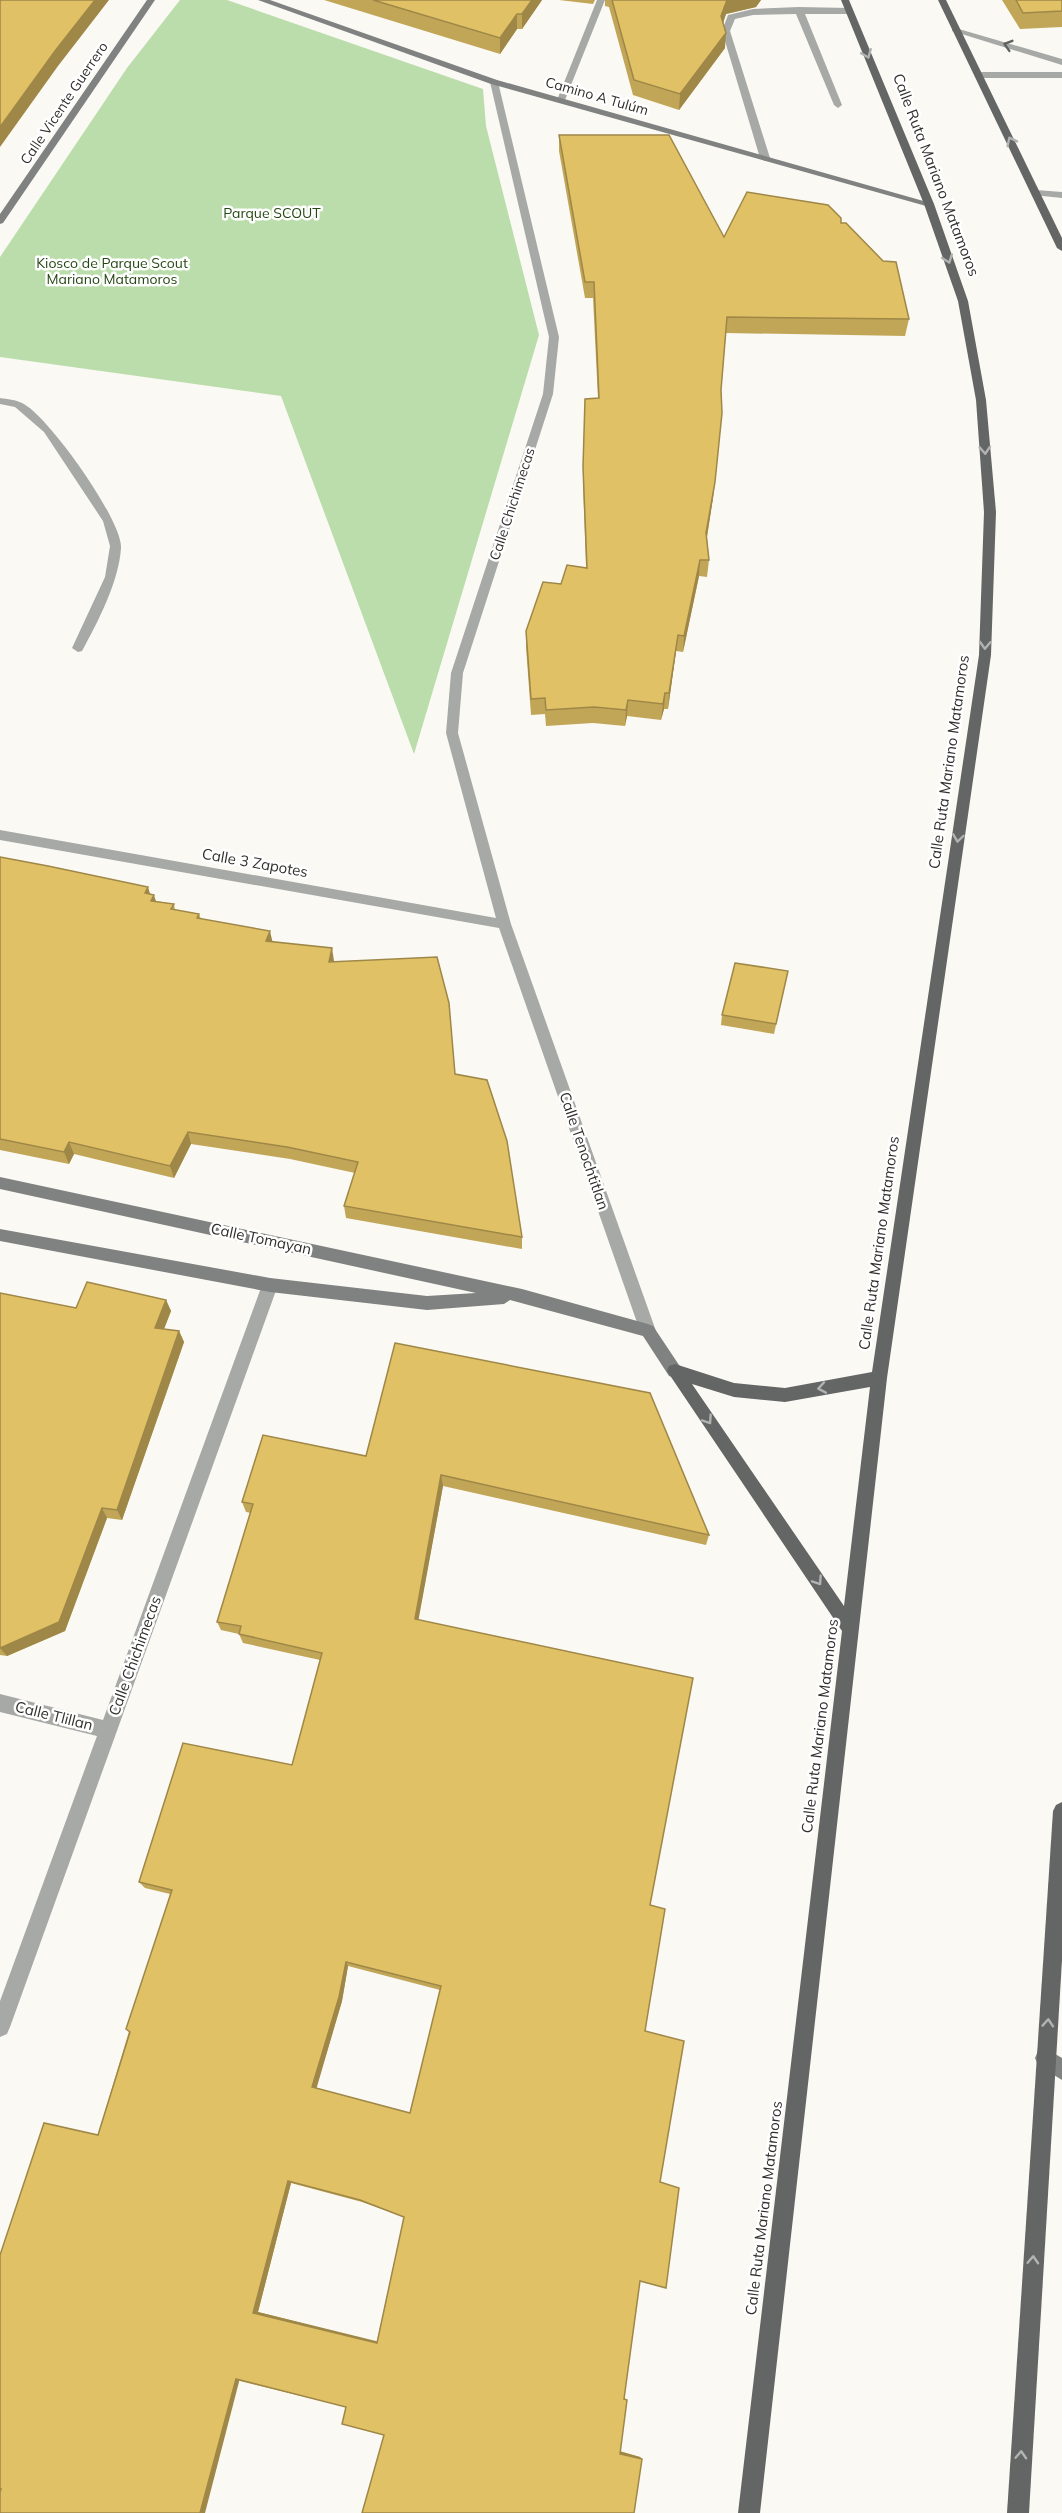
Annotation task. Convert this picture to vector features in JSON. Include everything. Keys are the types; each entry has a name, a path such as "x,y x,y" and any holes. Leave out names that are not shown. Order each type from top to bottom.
{"main road":[{"name":"Calle Ruta Mariano Matamoros","path":"749,2513 879,1378 985,655 990,512 981,400 963,300 929,204 845,0"},
{"path":"942,0 1062,248"},
{"path":"675,1371 734,1390 785,1395 879,1378"},
{"path":"675,1371 850,1629"},
{"path":"1018,2513 1045,2058 1060,1889 1062,1811"}],"street":[{"name":"Calle Vicente Guerrero","path":"0,221 151,0"},
{"name":"Camino A Tulúm","path":"262,0 494,82 929,204"},
{"path":"561,100 602,0"},
{"path":"799,10 838,105"},
{"path":"765,158 726,31 731,17 753,12 849,10"},
{"path":"955,28 1062,62"},
{"path":"979,75 1062,75"},
{"name":"Calle Chichimecas","path":"494,82 554,337 548,394 456,673 452,733 504,924"},
{"path":"1036,193 1062,195"},
{"path":"0,401 19,405 48,430 109,520 116,546 111,578 78,648"},
{"name":"Calle 3 Zapotes","path":"0,835 504,924"},
{"name":"Calle Tenochtitlan","path":"504,924 648,1331 675,1371"},
{"name":"Calle Tomayan","path":"0,1183 522,1296 648,1331"},
{"name":"Calle Tomayan","path":"0,1235 270,1285 427,1303 522,1296"},
{"name":"Calle Chichimecas","path":"0,2027 270,1285"},
{"name":"Calle Tlillan","path":"0,1703 108,1730"},
{"path":"1045,2058 1062,2070"}],"green space":[{"name":"Parque SCOUT","path":"180,0 227,0 483,89 486,126 539,335 414,754 281,396 0,357 0,257 127,68"}],"building":[{"path":"0,0 95,0 0,127"},
{"path":"373,0 532,0 522,14 517,14 500,38"},
{"path":"612,0 727,0 721,16 726,33 680,94 634,80"},
{"path":"1016,0 1062,0 1062,11 1023,13"},
{"path":"559,135 669,135 724,237 747,192 828,205 841,218 841,223 846,223 883,261 896,262 909,319 727,317 721,390 722,413 715,482 706,533 709,560 700,560 684,636 678,635 669,693 665,693 663,704 628,700 626,710 594,707 546,710 545,698 531,699 526,631 543,582 561,584 567,565 587,568 583,467 585,399 599,398 594,282 585,282"},
{"path":"0,857 148,887 145,893 154,895 151,901 174,904 171,909 199,914 197,918 270,931 266,941 332,948 329,962 437,957 449,1003 455,1074 487,1080 507,1141 522,1237 344,1206 358,1162 287,1147 188,1132 170,1166 69,1142 64,1152 0,1139"},
{"path":"735,963 788,971 776,1024 722,1015"},
{"path":"87,1282 166,1300 155,1328 179,1331 117,1510 102,1508 59,1622 0,1648 0,1293 76,1308"},
{"path":"395,1343 650,1393 709,1535 441,1475 415,1619 693,1678 650,1905 665,1909 645,2031 684,2041 660,2182 679,2188 666,2288 640,2281 624,2399 627,2400 620,2454 642,2459 634,2513 362,2513 384,2435 342,2424 346,2407 236,2379 200,2513 0,2513 0,2255 44,2123 98,2135 130,2032 126,2029 172,1890 139,1882 183,1743 292,1765 322,1653 239,1634 241,1626 217,1622 253,1504 242,1502 263,1435 366,1456","holes":["346,1962 441,1986 410,2113 312,2087 339,1997","288,2181 360,2200 404,2217 377,2343 253,2313"]}],"park label":[{"name":"Kiosco de Parque Scout Mariano Matamoros","path":"112,272"}]}
